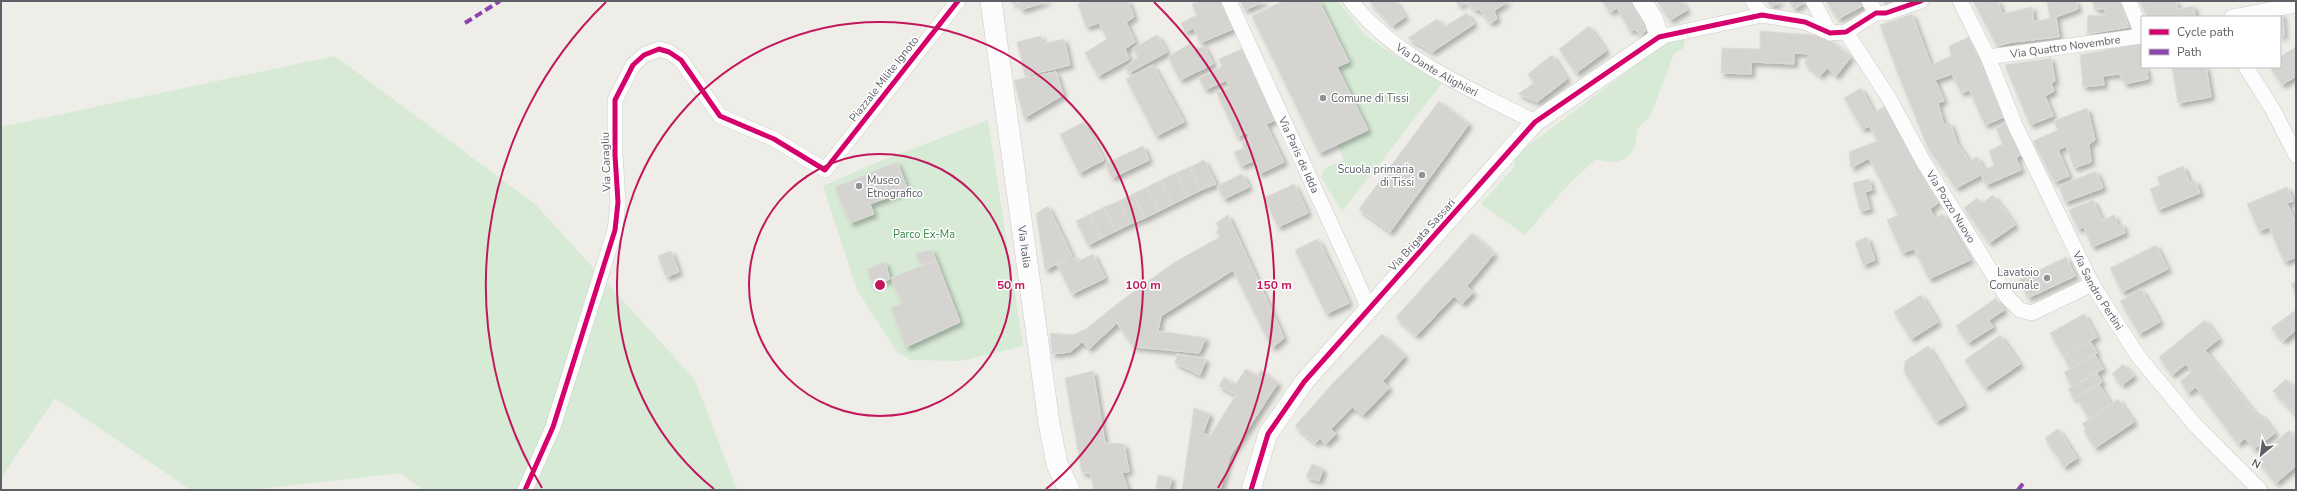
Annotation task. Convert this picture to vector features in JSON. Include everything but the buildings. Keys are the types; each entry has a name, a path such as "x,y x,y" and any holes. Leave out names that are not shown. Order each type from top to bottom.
{"main road":[{"name":"Via Italia","path":"991,1 1049,423 1057,464 1069,490"}],"street":[{"name":"Piazzale Milite Ignoto","path":"825,170 958,1"},
{"name":"Via Paris de Idda","path":"1229,1 1369,310"},
{"name":"Via Dante Alighieri","path":"1351,1 1387,38 1424,63 1535,122"},
{"path":"1642,1 1654,20 1659,37 1762,15 1805,22 1830,33 1846,32 1873,7 1886,13 1921,1"},
{"path":"1753,1 1762,15"},
{"path":"1813,1 1830,33"},
{"name":"Via Sandro Pertini","path":"1960,1 1988,57 2015,125 2092,284 2138,356 2196,426 2260,490"},
{"path":"2128,1 2141,33"},
{"path":"2237,16 2296,5"},
{"name":"Via Pozzo Nuovo","path":"1846,32 1889,98 1923,161 2007,297 2020,310 2032,313 2092,284"},
{"name":"Via Quattro Novembre","path":"1988,57 2141,35"},
{"name":"Via Brigata Sassari","path":"1251,490 1268,434 1304,382 1535,122 1659,37"},
{"name":"Via Caragliu","path":"525,490 553,427 616,230 618,202 615,155 615,100 632,65 644,55 659,49 669,52 681,60 720,116 774,139 825,170"},
{"path":"2247,68 2273,110 2296,155"}],"green space":[{"path":"1319,1 1338,1 1365,35 1393,54 1443,82 1342,212 1321,177 1325,168 1344,160 1337,144 1368,130 1337,67 1349,61"},
{"path":"1685,38 1684,48 1674,53 1651,115 1637,129 1635,146 1626,158 1613,162 1596,159 1568,185 1525,235 1481,204 1514,167 1516,155 1661,46 1673,40"},
{"path":"335,56 536,205 695,380 737,490 423,490 401,473 249,490 191,490 55,398 1,478 1,127"},
{"name":"Parco Ex-Ma","path":"988,120 1023,346 961,361 911,360 898,353 857,290 823,186 873,164"}],"marked path":[{"path":"465,23 500,1"},
{"path":"2018,490 2025,481"}],"cycle path":[{"path":"525,490 553,427 615,230 618,202 615,155 615,100 633,65 644,55 659,49 669,52 681,60 720,116 774,139 825,170 958,1"},
{"path":"1251,490 1268,434 1304,382 1535,122 1659,37 1762,15 1805,22 1830,33 1846,32 1876,13 1886,13 1921,1"}],"place":[{"name":"Comune di Tissi","path":"1323,98"},
{"name":"Scuola primaria di Tissi","path":"1422,175"},
{"name":"Museo Etnografico","path":"859,186"},
{"name":"Lavatoio Comunale","path":"2047,278"}]}
